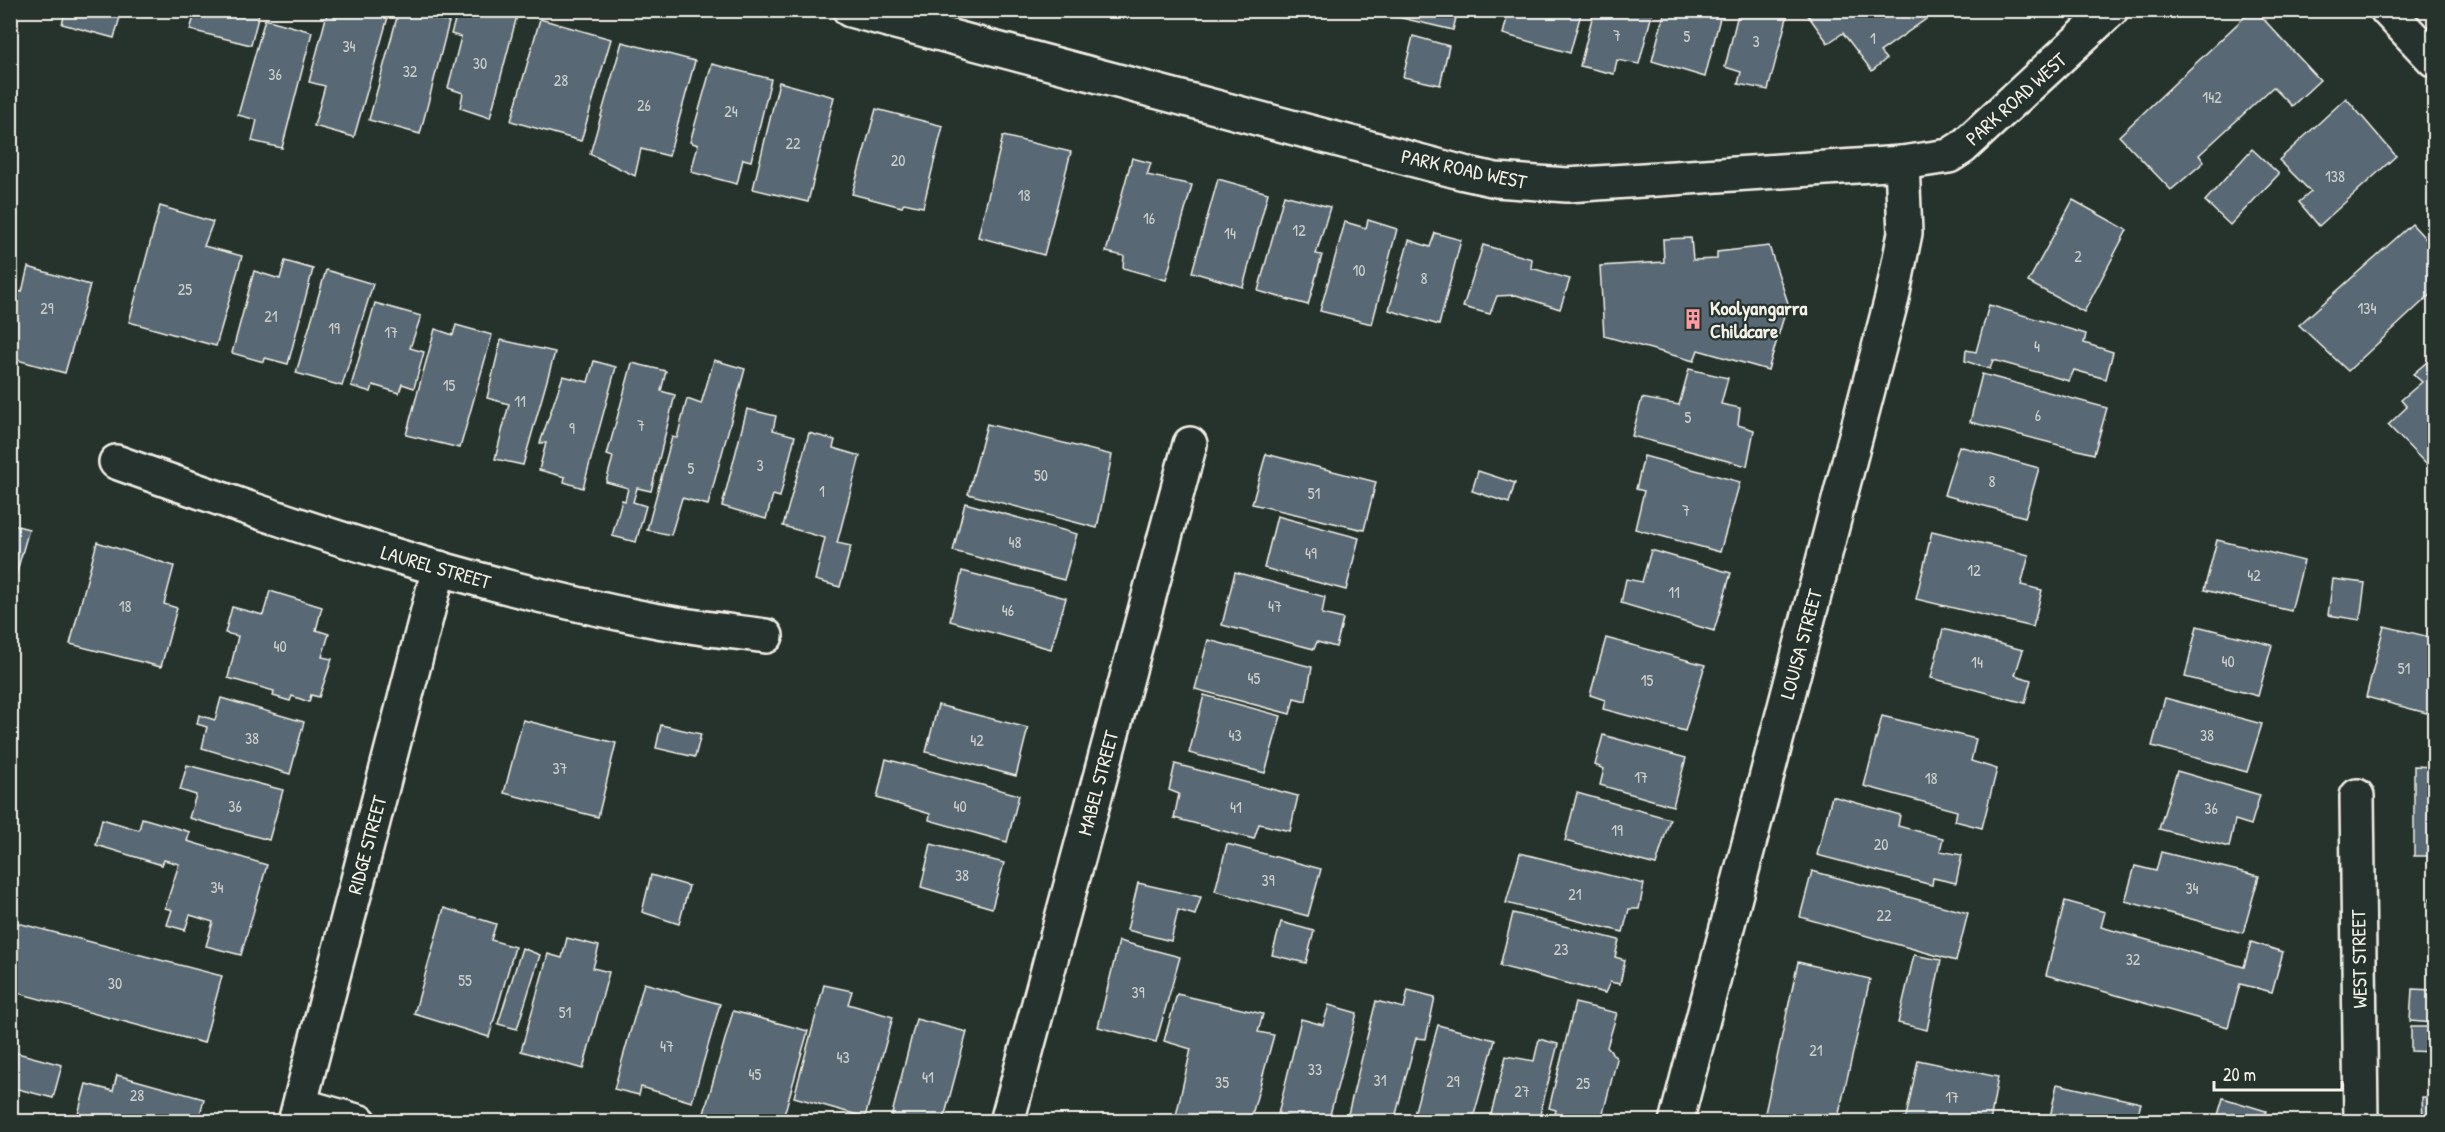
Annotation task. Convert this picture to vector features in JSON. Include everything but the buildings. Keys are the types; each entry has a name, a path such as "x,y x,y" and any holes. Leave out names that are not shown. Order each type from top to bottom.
{"street":[{"name":"PARK ROAD WEST","path":"850,10 1496,180 1533,184 1608,183 1902,163 1949,156 1963,147 2111,10"},
{"path":"2387,10 2434,60"},
{"name":"LOUISA STREET","path":"1676,1122 1892,298 1905,233 1902,163"},
{"name":"MABEL STREET","path":"1007,1122 1190,444"},
{"name":"LAUREL STREET","path":"116,462 309,528 439,568 649,619 765,636"},
{"name":"RIDGE STREET","path":"297,1113 439,568"},
{"name":"WEST STREET","path":"2357,796 2361,1122"},
{"path":"297,1113 360,1122"}],"place":[{"name":"Koolyangarra Childcare","path":"1693,319"}]}
